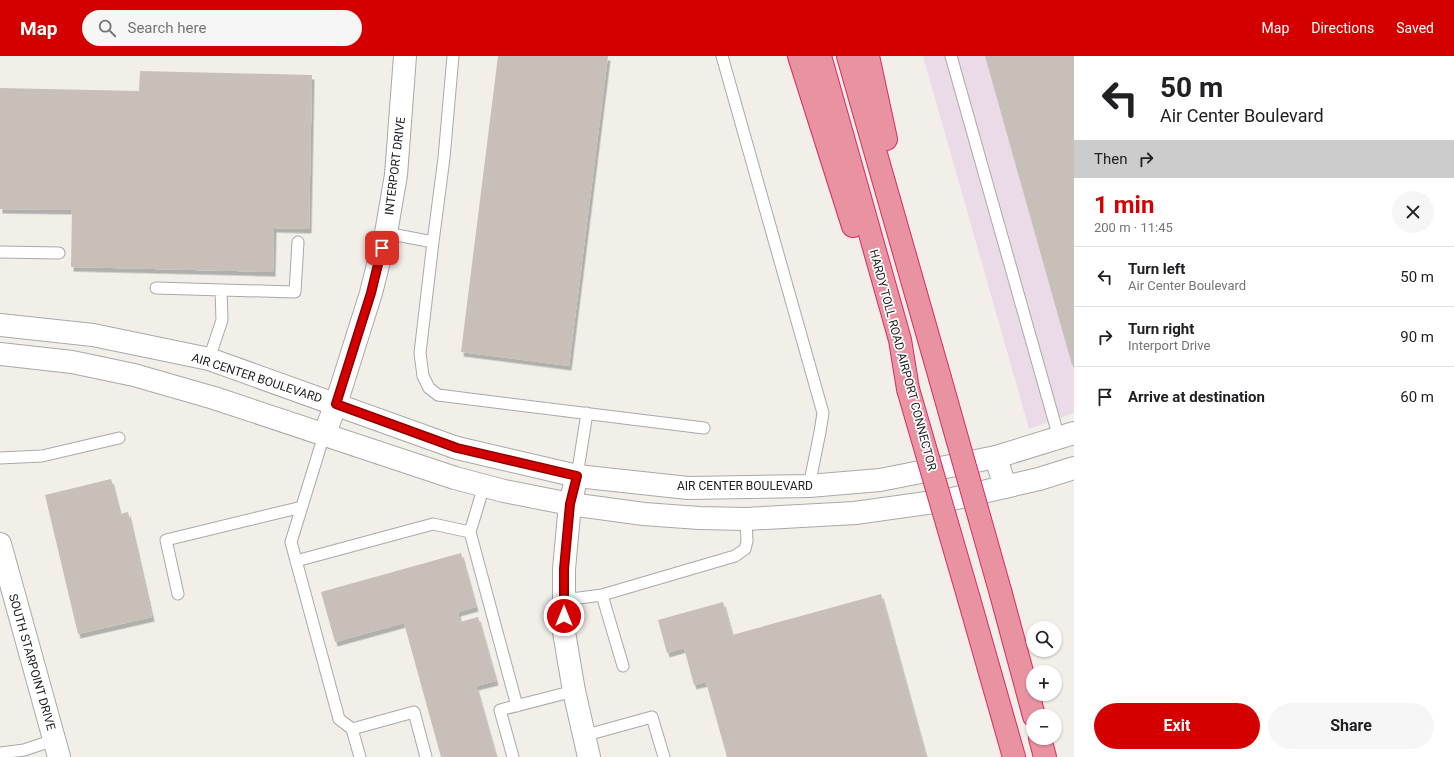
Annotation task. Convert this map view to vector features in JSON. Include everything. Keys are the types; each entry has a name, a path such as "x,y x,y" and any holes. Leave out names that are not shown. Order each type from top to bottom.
{"highway":[{"path":"799,56 852,224 900,340"},
{"name":"HARDY TOLL ROAD AIRPORT CONNECTOR","path":"820,56 900,340 908,389 1014,757"},
{"path":"848,56 925,322 1032,709"},
{"path":"868,56 925,322"},
{"path":"1042,745 1045,757"}],"street":[{"name":"INTERPORT DRIVE","path":"324,435 336,404 371,293 386,233 396,175 405,56"},
{"name":"AIR CENTER BOULEVARD","path":"0,325 93,335 209,359 457,448 577,476 688,488 809,486 880,480 996,457 1067,435"},
{"path":"0,354 72,362 134,375 214,398 455,478 484,486 570,504 644,514 699,518 746,519 855,513 948,500 1040,479 1074,468"},
{"path":"996,457 1005,487"},
{"path":"577,476 570,504 564,569 564,632 574,691 589,757"},
{"name":"SOUTH STARPOINT DRIVE","path":"0,544 56,749"}],"lane":[{"path":"453,56 444,158 420,353 423,376 429,388 438,395 704,428"},
{"path":"722,56 823,412 809,486"},
{"path":"951,56 1067,435"},
{"path":"386,233 433,242"},
{"path":"156,288 295,292 298,242"},
{"path":"0,252 59,253"},
{"path":"209,359 222,320 221,290"},
{"path":"577,476 587,413"},
{"path":"324,435 291,542 339,719 352,729 360,757"},
{"path":"0,458 42,456 119,438"},
{"path":"484,486 470,532 517,706"},
{"path":"178,594 166,540 302,507"},
{"path":"564,600 602,595 735,556 746,549 746,519"},
{"path":"296,561 433,524 470,532"},
{"path":"602,595 623,666"},
{"path":"513,757 500,710 574,691"},
{"path":"352,729 414,712 426,757"},
{"path":"583,736 652,717 664,757"},
{"path":"0,753 25,754 56,749"}],"shaded area":[{"path":"923,56 1074,56 1074,413 1029,429"}],"building":[{"path":"498,56 608,56 569,366 461,352"},
{"path":"985,56 1074,56 1074,365 1072,365"},
{"path":"140,71 312,75 309,229 274,228 273,272 71,267 72,210 0,209 0,88 139,91"},
{"path":"111,479 120,514 128,512 152,617 78,634 45,495"},
{"path":"461,553 476,607 458,612 460,622 478,617 496,681 476,686 496,757 441,757 404,623 335,642 321,592"},
{"path":"881,594 926,757 727,757 706,682 694,685 684,648 667,653 658,620 723,602 732,635"}],"route":[{"path":"382,248 371,293 336,404 457,448 577,476 570,504 564,569 564,616"}]}
